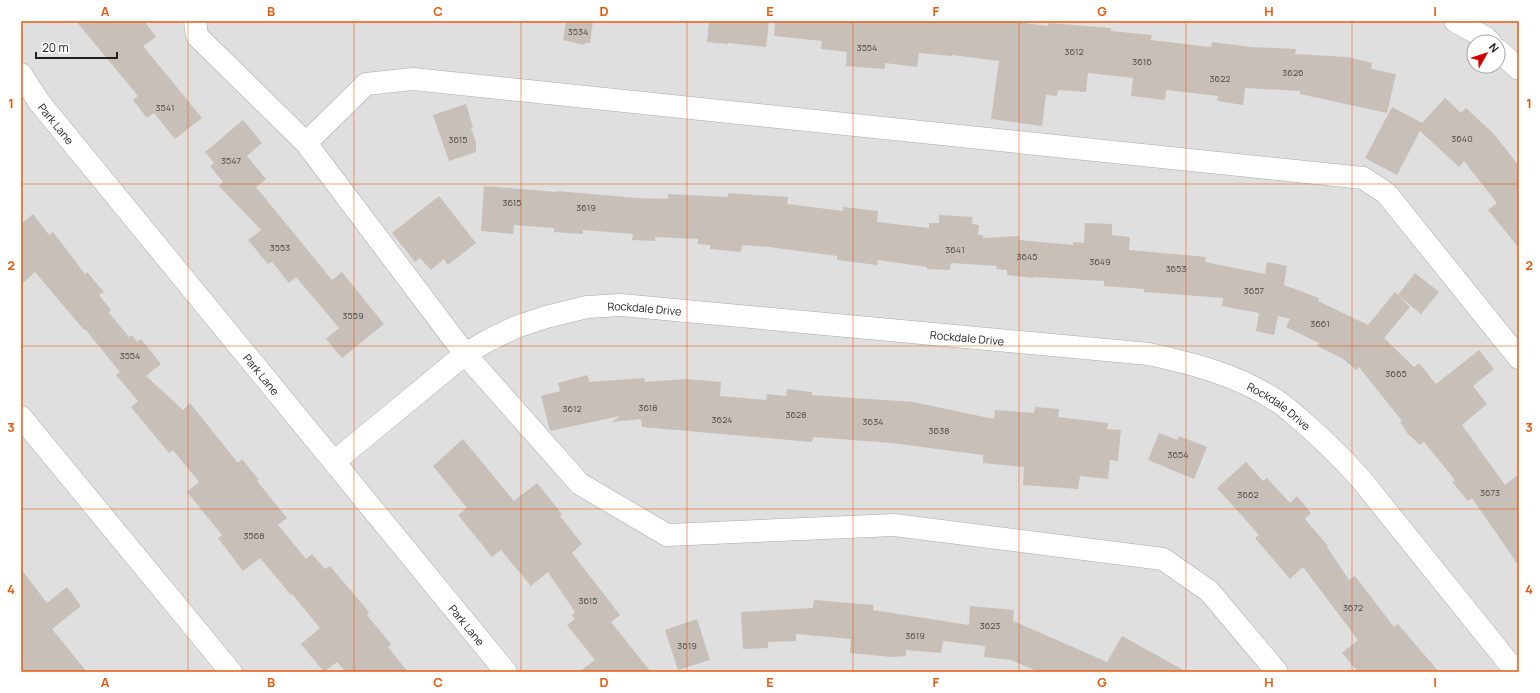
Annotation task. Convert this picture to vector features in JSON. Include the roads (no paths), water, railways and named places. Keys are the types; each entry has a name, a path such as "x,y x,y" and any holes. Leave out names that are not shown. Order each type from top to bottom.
{"street":[{"path":"195,21 197,36 306,143 465,354 580,484 667,535 894,525 1163,558 1209,591 1277,672"},
{"path":"1454,21 1478,34"},
{"path":"1506,57 1519,69"},
{"name":"Park Lane","path":"21,74 39,102 506,672"},
{"path":"306,143 366,84 413,79 1363,178 1386,193 1519,358"},
{"name":"Rockdale Drive","path":"334,462 465,354 516,327 546,317 587,308 621,305 1141,354 1191,363 1233,378 1278,401 1332,447 1360,478 1516,672"},
{"path":"21,417 230,672"}]}
